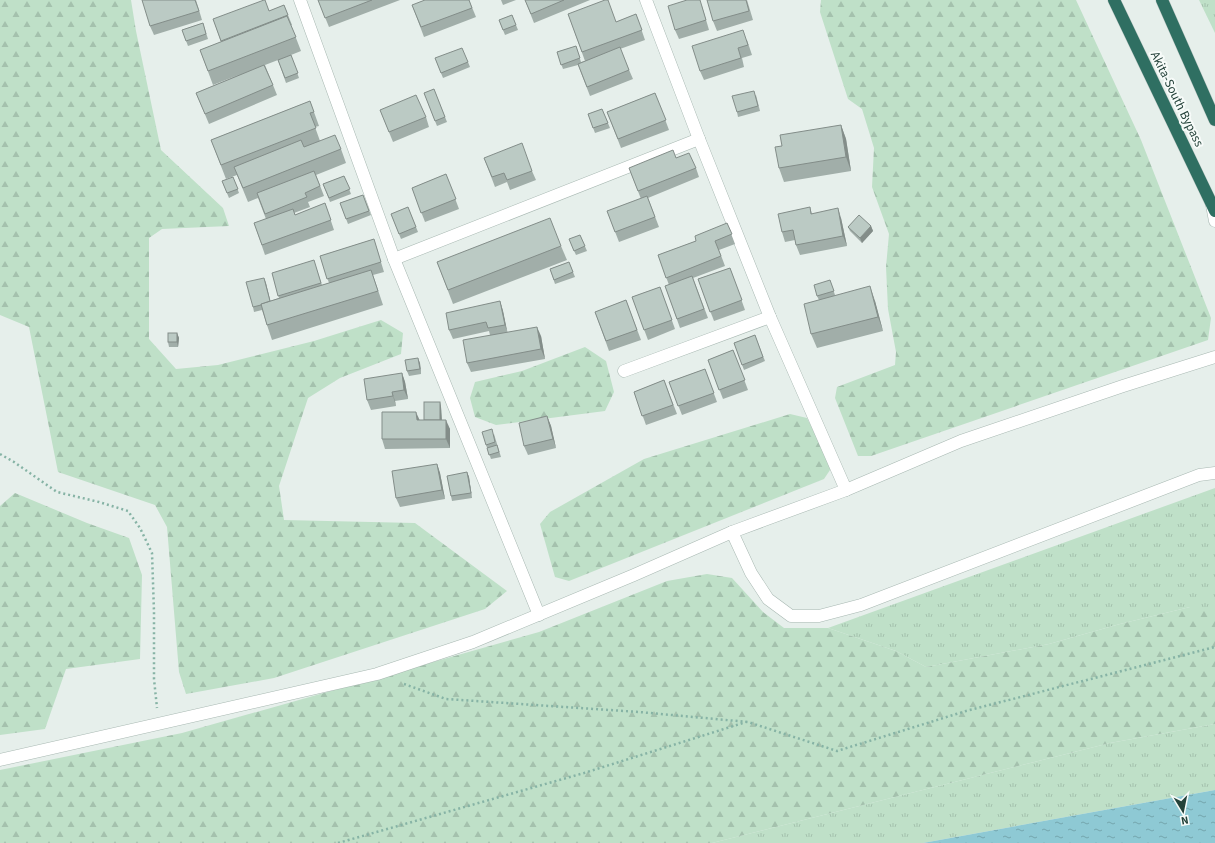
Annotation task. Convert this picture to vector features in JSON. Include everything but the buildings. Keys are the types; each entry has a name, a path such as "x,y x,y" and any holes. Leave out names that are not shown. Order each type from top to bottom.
{"highway":[{"name":"Akita-South Bypass","path":"1114,0 1214,208"},
{"name":"Akita-South Bypass","path":"1162,0 1215,120"}],"street":[{"path":"300,0 394,259 539,615"},
{"path":"646,0 699,139 770,317 846,490"},
{"path":"394,259 699,139"},
{"path":"1214,208 1215,221"},
{"path":"624,371 770,317"},
{"path":"0,760 377,674 473,642 732,532 846,490 961,441 1215,357"},
{"path":"1199,475 1215,463"},
{"path":"732,532 751,573 768,599 791,616 819,616 861,605 1199,475 1215,473"}],"path":[{"path":"0,454 57,492 128,511 140,528 152,553 154,679 159,724"},
{"path":"377,674 446,699 639,712 748,722 837,751 966,711 1215,647"},
{"path":"338,843 584,773 748,722"}],"green space":[{"path":"0,0 131,0 161,150 223,208 229,226 162,229 149,238 149,339 176,369 218,365 314,341 381,320 403,333 401,354 340,378 308,398 279,486 284,520 415,523 507,591 485,609 274,678 186,694 179,672 167,527 155,505 58,472 29,327 0,315"},
{"path":"821,0 1076,0 1141,140 1211,318 1208,340 871,456 858,456 835,398 837,387 895,365 896,352 888,309 886,267 889,234 872,187 874,148 862,109 848,99 820,12"},
{"path":"1199,0 1215,0 1215,33"},
{"path":"585,347 606,361 614,392 605,411 496,425 475,417 470,398 475,382 522,371"},
{"path":"790,414 807,418 832,467 824,479 569,581 555,577 540,524 550,512 644,459"},
{"path":"1215,488 1215,607 1190,607 1120,624 1049,644 926,667 896,651 828,628"},
{"path":"15,493 87,523 129,538 142,575 140,659 66,669 45,729 0,735 0,506"},
{"path":"707,574 732,578 763,612 784,628 828,628 896,651 926,667 1049,644 1120,624 1190,607 1215,607 1215,724 1110,743 712,843 0,843 0,770 182,733 539,632 667,581"},
{"path":"1215,724 1215,790 923,843 712,843 1110,743"}],"water":[{"path":"1215,790 1215,843 923,843"}]}
